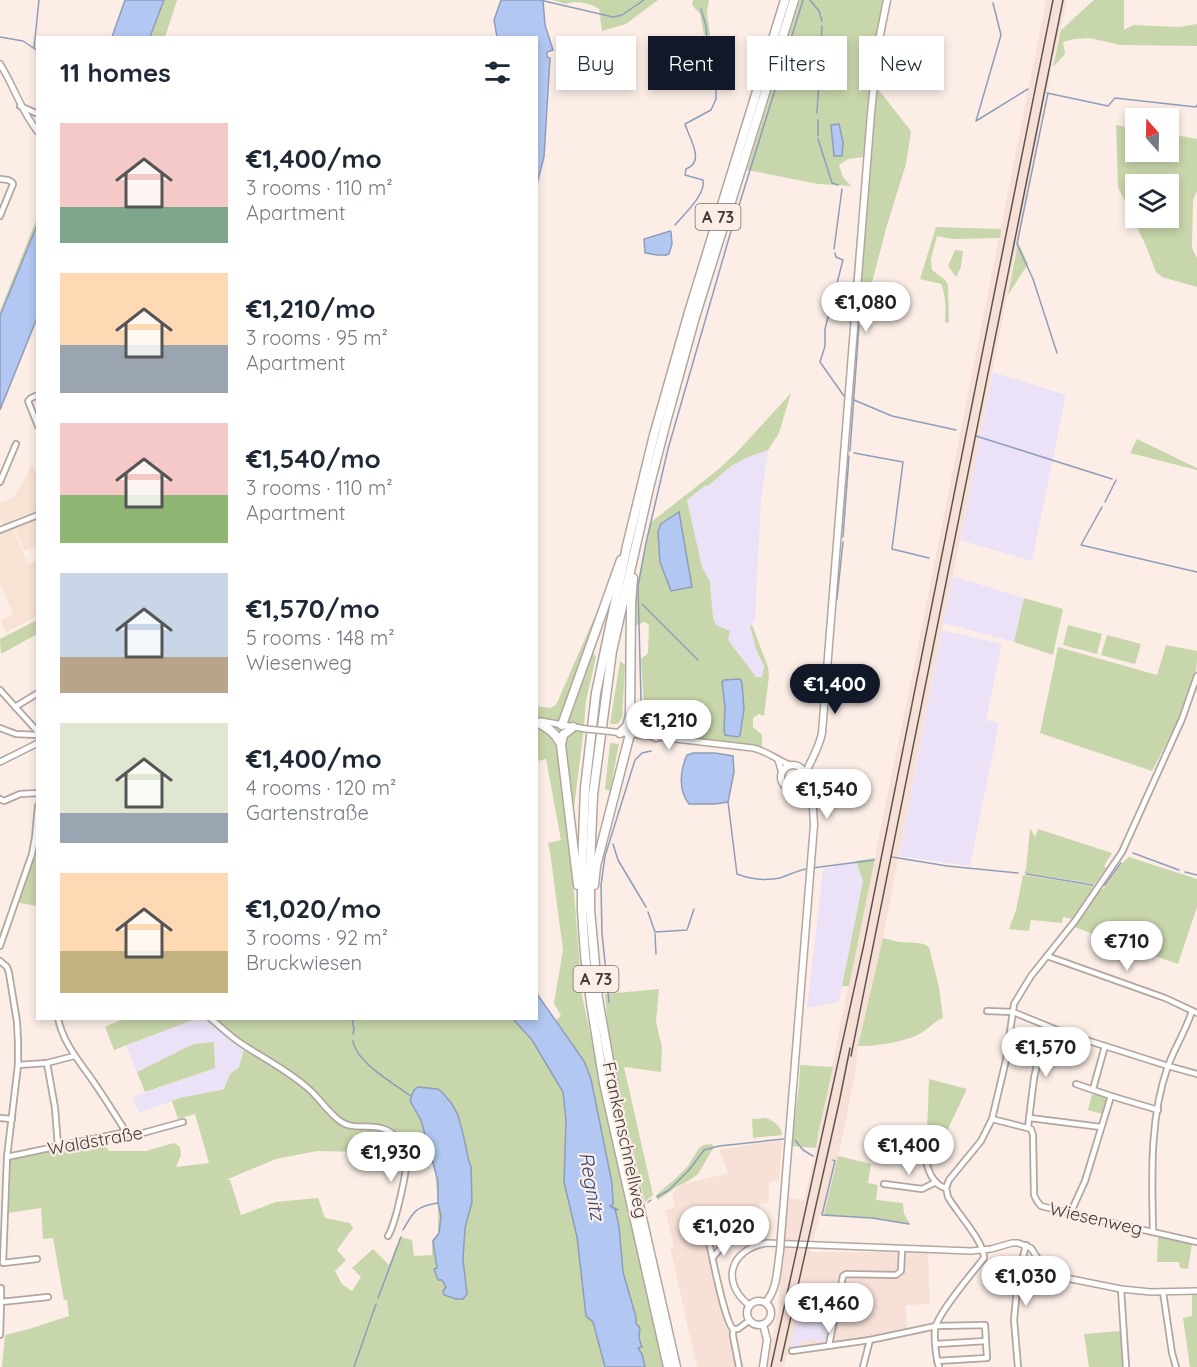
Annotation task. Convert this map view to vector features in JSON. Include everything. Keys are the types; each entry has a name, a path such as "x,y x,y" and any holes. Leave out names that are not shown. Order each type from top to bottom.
{"highway":[{"name":"A 73","path":"586,910 583,829 587,767 596,693 627,546 677,351 785,0"},
{"name":"A 73","path":"586,910 590,831 602,714 612,651 636,541 684,356 794,0"},
{"path":"586,910 630,716 631,603 636,541"},
{"path":"562,725 615,572 627,546"},
{"path":"630,716 640,729 656,737"},
{"path":"538,723 552,731 561,745"},
{"path":"573,727 565,733 561,745 576,871 586,910"},
{"name":"Frankenschnellweg","path":"586,910 585,954 604,1083 668,1367"},
{"name":"Frankenschnellweg","path":"586,910 598,999 619,1117 676,1367"}],"main road":[{"path":"798,766 817,751 822,733 871,113 878,45 887,0"},
{"path":"796,789 805,779 812,757"},
{"path":"766,1302 776,1280 780,1251 815,815 804,771 798,766 790,765 784,769 783,783 789,788 796,789 810,801"},
{"path":"759,1300 766,1302 772,1313 769,1321 757,1325 750,1320 747,1313 749,1305 759,1300"},
{"path":"763,1324 767,1340 763,1367"}],"street":[{"path":"0,64 20,106 36,129"},
{"path":"20,106 36,113"},
{"path":"0,179 8,180 13,184 0,216"},
{"path":"36,396 28,402 36,421"},
{"path":"0,482 16,444"},
{"path":"0,522 2,530 36,516"},
{"path":"939,1367 936,1326 942,1314 984,1258 983,1251 951,1202 946,1188 949,1180 981,1141 992,1119 1014,1004 1024,986 1075,921 1122,852 1182,719 1197,676"},
{"path":"0,690 36,731"},
{"path":"15,707 36,694"},
{"path":"538,722 753,748 790,765"},
{"path":"0,728 16,734 36,733"},
{"path":"0,762 36,743"},
{"path":"777,759 782,773"},
{"path":"0,799 4,801 20,794 36,793"},
{"path":"0,946 35,855 36,838"},
{"path":"1047,956 1159,996 1195,1012 1168,1066 1158,1110 1153,1162 1153,1232"},
{"path":"0,961 7,967 13,993 17,1022 18,1065 7,1157 3,1263 37,1259"},
{"path":"987,1011 1013,1012 1030,1017 1046,1026 1197,1074"},
{"path":"59,1020 74,1056 94,1082 126,1132"},
{"path":"213,1020 248,1048 304,1084 344,1125 377,1127 398,1139 404,1147 408,1160 392,1229 388,1236"},
{"name":"Wiesenweg","path":"1046,1026 1034,1078 1028,1127 1033,1135 1034,1195 1037,1201 1041,1206 1071,1214 1197,1242"},
{"path":"1093,1089 1105,1046"},
{"path":"18,1065 47,1063 74,1056"},
{"path":"47,1063 55,1107 58,1146"},
{"path":"1076,1084 1158,1110"},
{"path":"1071,1214 1096,1150 1111,1096"},
{"path":"0,1118 12,1119"},
{"path":"992,1119 1028,1127"},
{"path":"1030,1119 1101,1127"},
{"name":"Waldstraße","path":"7,1157 126,1132 132,1136 183,1122"},
{"path":"927,1165 936,1182 946,1188"},
{"path":"0,1174 6,1174"},
{"path":"885,1184 922,1189 936,1182"},
{"path":"713,1257 721,1248 721,1242 717,1239 709,1240 713,1257 727,1316 729,1325 733,1329 740,1367"},
{"path":"749,1305 737,1293 732,1278 733,1268 741,1254 748,1248 766,1243 983,1251 1012,1243 1026,1245 1034,1251 1041,1266 1049,1273 1063,1278 1121,1289 1163,1292 1197,1291"},
{"path":"1018,1367 1014,1320 1018,1278 1026,1245"},
{"path":"829,1345 841,1278 846,1274 896,1275 901,1271 902,1249"},
{"path":"0,1288 2,1288 0,1335"},
{"path":"1121,1289 1126,1367"},
{"path":"1163,1292 1176,1367"},
{"path":"1,1302 48,1297"},
{"path":"733,1329 738,1329 750,1320"},
{"path":"792,1351 870,1340 936,1326 985,1325 987,1358 937,1361"},
{"path":"862,1367 870,1340"},
{"path":"936,1344 986,1341"}],"shaded area":[{"path":"1046,0 1067,0 1046,94 883,938 858,1046 843,1135 824,1215 820,1215 810,1252 928,1252 930,1304 906,1305 907,1332 787,1355 784,1367 766,1367 777,1315 789,1198 804,1200 816,1148"},
{"path":"993,372 1066,395 1032,561 960,540"},
{"path":"768,450 761,501 755,621 750,626 756,649 764,666 762,677 756,677 716,625 713,617 710,582 702,567 687,500 731,466"},
{"path":"32,465 36,473 36,512 14,519 13,523 5,526 0,516 0,503 14,497"},
{"path":"36,519 36,545 24,551 15,529"},
{"path":"13,529 28,564 36,560 36,617 6,632 1,621 13,614 0,584 0,534"},
{"path":"953,576 1024,598 1014,642 943,623"},
{"path":"942,630 1002,644 986,720 999,723 970,866 899,856"},
{"path":"856,861 863,881 839,1002 807,1008 823,869"},
{"path":"190,1020 209,1020 245,1044 239,1067 230,1074 221,1090 183,1097 139,1113 133,1097 215,1068 214,1042 193,1044 137,1072 126,1046"},
{"path":"782,1141 780,1180 769,1182 769,1202 759,1204 763,1223 727,1235 717,1263 743,1367 697,1367 670,1248 674,1247 665,1210 675,1207 672,1193 682,1184 728,1173 719,1150"},
{"path":"803,1287 835,1293 825,1342 812,1339 801,1342 800,1349 790,1349"}],"green space":[{"path":"164,0 177,0 165,36 151,36"},
{"path":"552,0 658,0 626,24 602,31 599,9 596,7 583,3 566,4"},
{"path":"693,0 709,0 707,13 710,35 704,35 700,14 692,5"},
{"path":"800,0 887,0 881,36 859,36 859,90 879,90 911,131 906,164 887,225 862,321 850,315 864,157 848,159 839,165 843,177 851,186 818,184 747,170 772,90 847,90 847,36 789,36"},
{"path":"1094,0 1124,0 1124,30 1133,25 1180,27 1197,24 1197,46 1120,45 1090,38 1074,39 1063,42 1065,54 1053,67 1061,30"},
{"path":"1116,125 1125,127 1125,162 1179,162 1179,136 1197,139 1197,191 1193,200 1192,248 1197,258 1197,287 1162,277 1156,272 1137,228 1179,228 1179,174 1125,174 1125,202 1118,187"},
{"path":"36,221 36,227 0,316"},
{"path":"936,227 1001,229 1000,238 952,239 937,236 931,259 932,270 948,285 949,323 945,322 944,293 941,284 920,279"},
{"path":"1018,243 1028,264 1008,295"},
{"path":"955,250 963,251 961,267 956,277 948,266"},
{"path":"791,393 779,433 768,450 731,466 687,500 702,567 710,582 713,617 716,625 730,631 728,640 756,677 762,677 764,666 756,649 750,626 752,625 768,667 764,716 759,714 753,718 753,727 762,735 762,749 691,738 697,732 660,720 644,707 641,659 648,653 649,625 645,622 634,626 634,601 650,523 720,468"},
{"path":"1137,439 1197,468 1197,470 1130,453"},
{"path":"1024,598 1063,609 1053,655 1014,642"},
{"path":"598,609 594,654 596,657 586,701 570,840 582,995 663,1367 645,1367 638,1348 642,1347 623,1272 619,1226 610,1206 612,1204 612,1183 591,1079 584,1061 556,1020 561,1016 554,1003 563,950 548,843 561,840 546,759 538,761 538,706 551,708 556,705"},
{"path":"36,621 36,635 1,654 0,639"},
{"path":"1068,625 1102,634 1097,654 1063,645"},
{"path":"1107,635 1141,644 1135,664 1101,655"},
{"path":"1166,645 1197,651 1196,668 1183,709 1152,771 1040,733 1058,647 1157,675"},
{"path":"620,661 625,665 622,717 618,724 610,724"},
{"path":"610,743 619,744 610,791 605,789"},
{"path":"1030,828 1035,837 1038,829 1112,853 1104,866 1106,868 1095,884 1024,873"},
{"path":"1129,857 1197,879 1197,907 1178,964 1074,927 1098,892 1105,887"},
{"path":"36,858 36,906 19,903 33,859"},
{"path":"875,858 849,986 842,986 863,881 856,861"},
{"path":"1023,875 1094,886 1072,919 1063,917 1062,923 1031,920 1029,931 1009,929 1016,910"},
{"path":"883,938 918,943 929,947 939,987 943,1018 923,1032 901,1041 858,1046"},
{"path":"659,989 656,1022 662,1047 661,1072 624,1067 653,1195 645,1202 615,1072 605,994"},
{"path":"121,1020 192,1020 114,1050 105,1027"},
{"path":"208,1020 514,1020 532,1040 563,1092 566,1120 564,1182 577,1237 586,1316 593,1322 605,1367 2,1367 5,1335 69,1316 53,1238 43,1239 41,1208 8,1213 10,1160 100,1140 109,1151 146,1151 174,1143 180,1147 181,1155 176,1167 209,1163 195,1114 178,1119 172,1101 224,1089 230,1074 239,1067 245,1045","holes":["418,1087 458,1115 471,1166 472,1202 465,1228 463,1260 466,1296 443,1291 446,1287 437,1268 433,1241 439,1233 441,1216 435,1170 438,1234 432,1240 432,1255 414,1256 412,1240 400,1237 389,1265 373,1249 352,1268 361,1277 352,1291 342,1284 335,1271 346,1260 337,1250 353,1228 350,1223 325,1218 318,1198 276,1202 241,1215 230,1180 228,1180 276,1159 317,1151 361,1152 390,1156 405,1153 400,1139 410,1136 417,1148 429,1151 434,1168 421,1120 413,1108 411,1096"]},
{"path":"214,1042 215,1068 145,1092 137,1072 193,1044"},
{"path":"800,1065 833,1067 816,1148 791,1146"},
{"path":"929,1079 967,1089 936,1154 926,1159"},
{"path":"1095,1092 1107,1097 1102,1114 1088,1110 1092,1094 1094,1095"},
{"path":"766,1118 781,1129 782,1135 753,1138 752,1119"},
{"path":"712,1144 714,1147 698,1174 658,1200 656,1195 688,1166 699,1148"},
{"path":"838,1156 871,1164 868,1183 878,1185 876,1200 903,1203 904,1214 909,1224 872,1218 824,1215"},
{"path":"1158,1236 1192,1244 1188,1269 1180,1268 1179,1262 1157,1262"},
{"path":"1197,1294 1197,1367 1190,1367 1183,1318 1192,1316 1192,1295"},
{"path":"1121,1331 1124,1367 1089,1367 1084,1334"}],"water":[{"path":"125,0 164,0 150,36 112,36"},
{"path":"501,0 543,0 545,25 553,50 547,52 547,57 550,58 544,157 538,180 538,36 497,36 494,20"},
{"path":"839,124 843,142 842,156 834,156 831,125"},
{"path":"36,227 36,320 0,410 0,316"},
{"path":"670,231 672,244 669,254 645,253 644,239"},
{"path":"679,512 692,587 671,591 660,562 658,532 661,524"},
{"path":"739,679 742,684 744,709 738,737 725,735 722,682"},
{"path":"693,753 733,756 734,772 728,802 689,804 683,793 682,773 687,755"},
{"name":"Regnitz","path":"538,995 584,1061 591,1079 612,1183 613,1204 610,1206 615,1209 619,1226 623,1272 636,1324 640,1329 639,1337 642,1347 638,1348 645,1367 605,1367 593,1322 586,1316 577,1237 564,1182 566,1120 563,1092 532,1040 514,1020 538,1020"},
{"path":"418,1087 438,1089 452,1104 458,1115 471,1166 472,1202 465,1228 463,1260 467,1294 463,1299 444,1295 443,1291 446,1287 442,1280 438,1280 434,1269 437,1268 433,1241 439,1233 441,1216 438,1203 438,1181 421,1120 410,1101 414,1090"}],"waterway":[{"path":"34,48 39,0"},
{"path":"540,0 613,17 622,15 644,0"},
{"path":"657,727 656,722 644,713 641,699 638,586 646,543 668,449 731,231 803,0"},
{"path":"810,0 819,11 822,21"},
{"path":"993,3 1001,35 976,121 1028,89"},
{"path":"675,225 694,204 703,186 703,180 685,175 686,169 692,166 696,155 685,124 711,110 716,99 716,84 701,9"},
{"path":"817,113 822,26"},
{"path":"0,37 23,41 36,50"},
{"path":"1047,93 1108,106 1115,98 1196,107 1197,105"},
{"path":"1048,93 1017,244 1033,279 1057,353"},
{"path":"818,120 818,136"},
{"path":"818,139 832,183 838,185"},
{"path":"834,249 842,189"},
{"path":"835,253 836,257 843,260 825,329 825,346 820,362 844,396"},
{"path":"850,451 859,326"},
{"path":"854,400 892,416 956,430"},
{"path":"976,436 1112,479"},
{"path":"854,453 903,462 892,549 929,558"},
{"path":"843,537 849,456"},
{"path":"1105,502 1116,480"},
{"path":"1102,507 1081,545 1197,572"},
{"path":"837,599 843,542"},
{"path":"642,604 698,660"},
{"path":"609,1002 602,933 601,885 605,856 635,760 642,753 651,751"},
{"path":"728,802 737,874 769,879 780,878 807,869"},
{"path":"613,844 618,860 646,907"},
{"path":"1133,853 1179,870"},
{"path":"892,857 947,866 1018,873"},
{"path":"812,868 874,860"},
{"path":"1102,886 1121,863"},
{"path":"1185,872 1197,875"},
{"path":"1026,874 1093,885"},
{"path":"648,912 655,932 687,930 694,909"},
{"path":"655,934 656,954"},
{"path":"352,1020 353,1034"},
{"path":"353,1041 361,1057 368,1064 411,1096"},
{"path":"657,1197 669,1190 689,1170 704,1150 719,1146 784,1139"},
{"path":"795,1140 803,1150 813,1156"},
{"path":"833,1160 835,1161 822,1215 872,1218 909,1224"},
{"path":"403,1230 416,1211 438,1203"},
{"name":"Regnitz","path":"611,1206 618,1210"},
{"path":"378,1298 401,1237"},
{"path":"354,1367 376,1304"}],"railway":[{"path":"771,1367 864,944 1053,0"},
{"path":"851,1056 1063,0"},
{"path":"781,1361 850,1048"}]}
